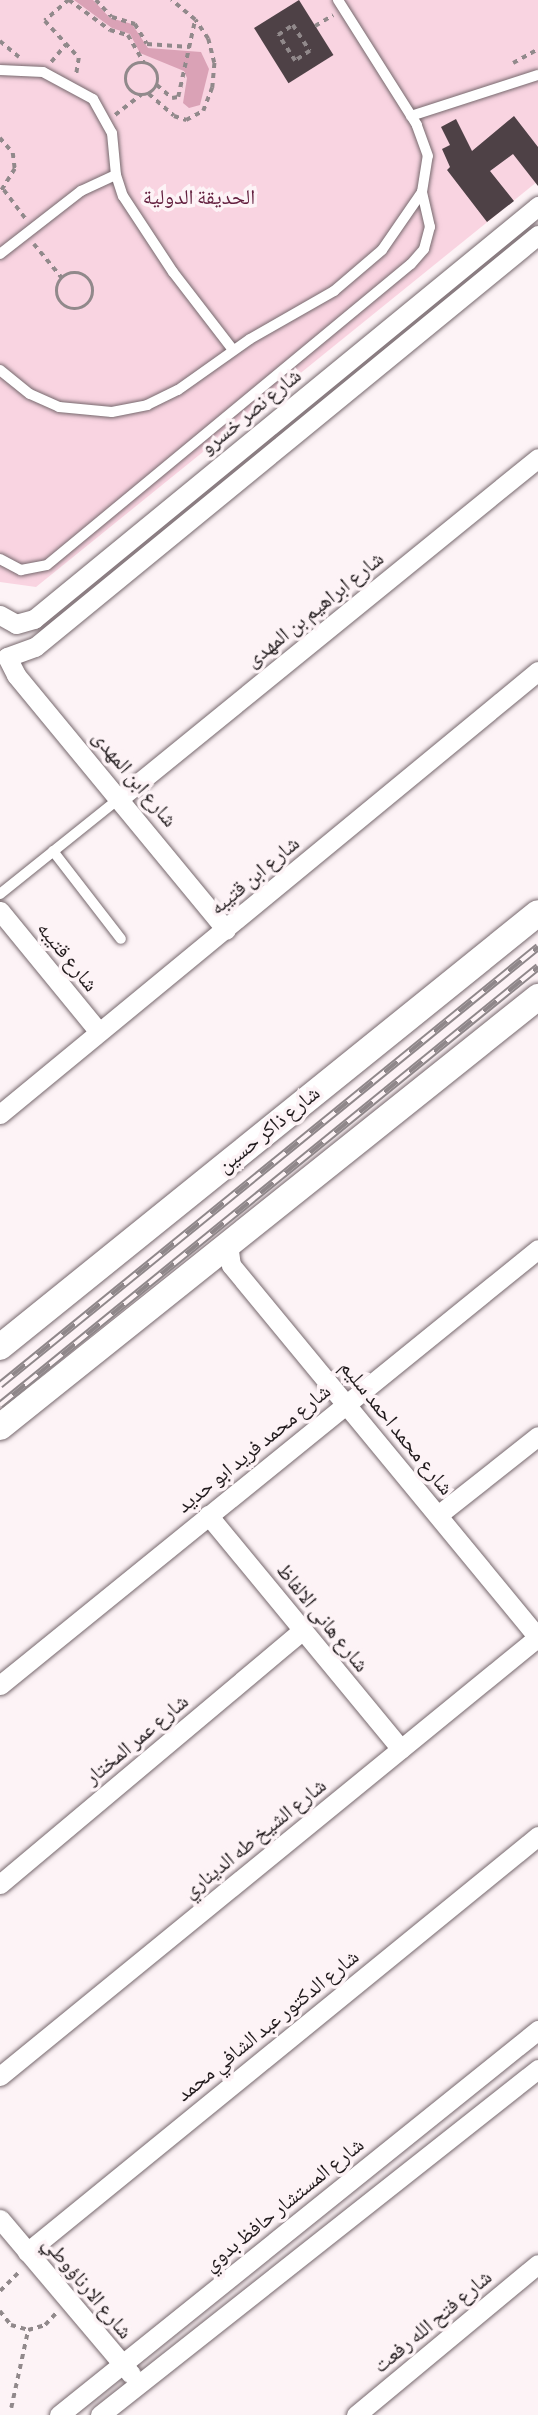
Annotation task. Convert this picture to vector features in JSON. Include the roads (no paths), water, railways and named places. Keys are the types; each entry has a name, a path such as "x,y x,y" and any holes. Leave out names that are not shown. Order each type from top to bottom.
{"main road":[{"name":"شارع ذاكر حسين","path":"0,1347 538,913"},
{"path":"0,1426 538,997"}],"street":[{"name":"شارع نصر خسرو","path":"17,619 538,206"},
{"path":"5,664 28,652 538,235"},
{"name":"شارع ابراهيم بن المهدى","path":"121,797 538,458"},
{"path":"5,664 17,619 46,637"},
{"name":"شارع ابن المهدى","path":"5,664 121,797 226,930"},
{"name":"شارع ابن قتيبه","path":"0,1114 538,671"},
{"name":"شارع قتيبه","path":"0,911 99,1032"},
{"name":"شارع محمد احمد سليم","path":"229,1244 231,1265 538,1638"},
{"name":"شارع محمد فريد ابو حديد","path":"0,1685 538,1250"},
{"path":"438,1515 538,1436"},
{"name":"شارع هانى الالفاظ","path":"208,1515 401,1749"},
{"name":"شارع عمر المختار","path":"0,1884 303,1630"},
{"name":"شارع الشيخ طه الديناري","path":"0,2076 538,1638"},
{"name":"شارع الدكتور عبد الشافي محمد","path":"27,2252 538,1836"},
{"name":"شارع المستشار حافظ بدوي","path":"59,2415 538,2030"},
{"path":"100,2415 538,2069"},
{"name":"شارع الارناؤوطي","path":"0,2219 140,2385"},
{"name":"شارع فتح الله رفعت","path":"356,2415 538,2264"}],"lane":[{"path":"0,559 20,570 47,565 411,264 424,248 430,227 422,192 428,156 411,116 341,4"},
{"path":"0,70 38,70 72,85 93,99 107,121 115,142 116,175 154,245 233,350"},
{"path":"411,116 538,75"},
{"path":"0,254 81,191 116,175"},
{"path":"0,370 43,401 76,411 112,412 163,398 233,350 350,280 397,232 422,192"},
{"path":"0,894 121,797"},
{"path":"53,851 121,939"}],"railway":[{"path":"0,1385 538,947"},
{"path":"0,1405 538,967"}],"park label":[{"name":"الحديقة الدولية","path":"199,198"}]}
